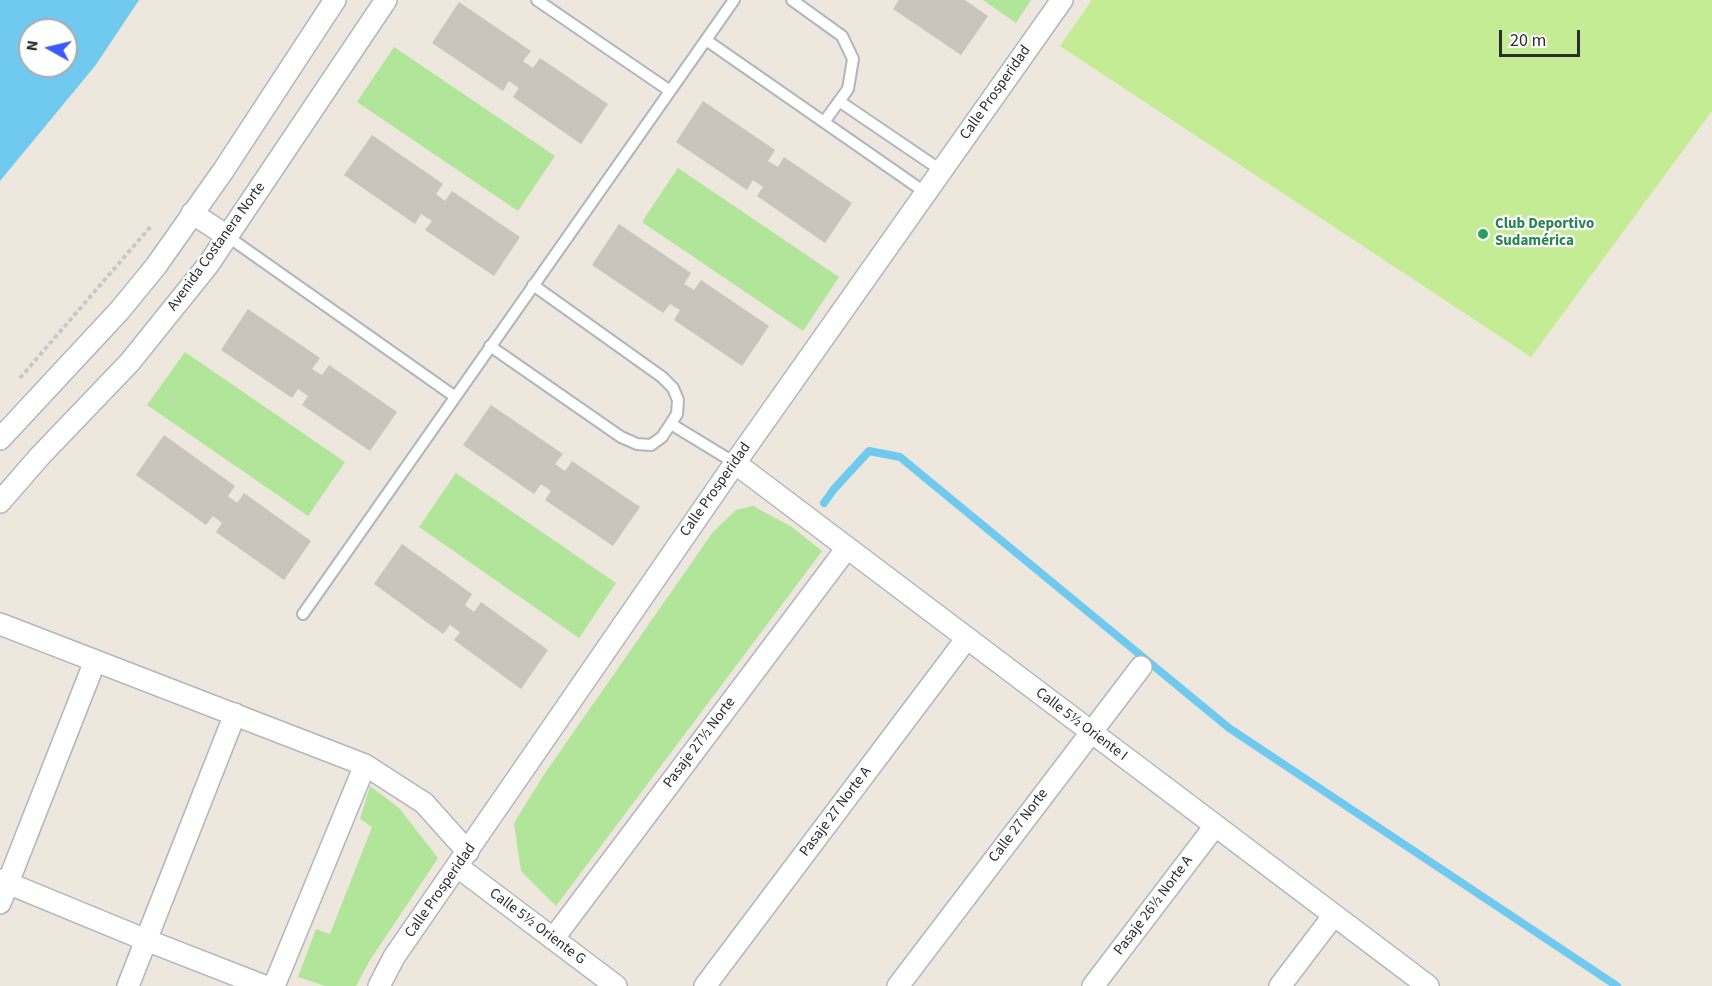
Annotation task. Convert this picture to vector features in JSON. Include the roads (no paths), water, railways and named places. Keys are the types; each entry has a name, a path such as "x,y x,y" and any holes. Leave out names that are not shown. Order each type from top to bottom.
{"street":[{"path":"0,438 120,310 156,266 223,171 335,0"},
{"name":"Avenida Costanera Norte","path":"0,502 40,456 130,362 208,265 386,0"},
{"name":"Calle Prosperidad","path":"379,986 394,957 735,463 1062,0"},
{"path":"192,213 227,236"},
{"name":"Calle 5½ Oriente I","path":"735,463 1428,986"},
{"name":"Pasaje 27½ Norte","path":"553,939 847,548"},
{"name":"Calle 5½ Oriente G","path":"0,624 365,765 424,803 463,859 553,939 616,986"},
{"name":"Pasaje 27 Norte A","path":"705,986 967,638"},
{"path":"0,903 4,881 95,662"},
{"name":"Calle 27 Norte","path":"898,986 1141,667"},
{"path":"128,986 235,714"},
{"path":"274,986 365,765"},
{"name":"Pasaje 26½ Norte A","path":"1093,986 1215,826"},
{"path":"4,881 264,986"},
{"path":"1280,986 1334,915"}],"lane":[{"path":"537,0 670,91"},
{"path":"303,614 734,0"},
{"path":"792,0 842,36 853,59 848,89 824,122"},
{"path":"706,40 926,193"},
{"path":"839,101 942,171"},
{"path":"227,236 454,396"},
{"path":"490,345 621,437 637,444 651,445 662,437 677,414 678,400 673,388 662,377 533,285"},
{"path":"671,424 735,463"}],"water":[{"path":"0,0 139,0 95,66 0,181"}],"waterway":[{"path":"824,503 869,451 900,457 1229,728 1617,986"}],"place":[{"name":"Club Deportivo Sudamérica","path":"1483,234"}]}
